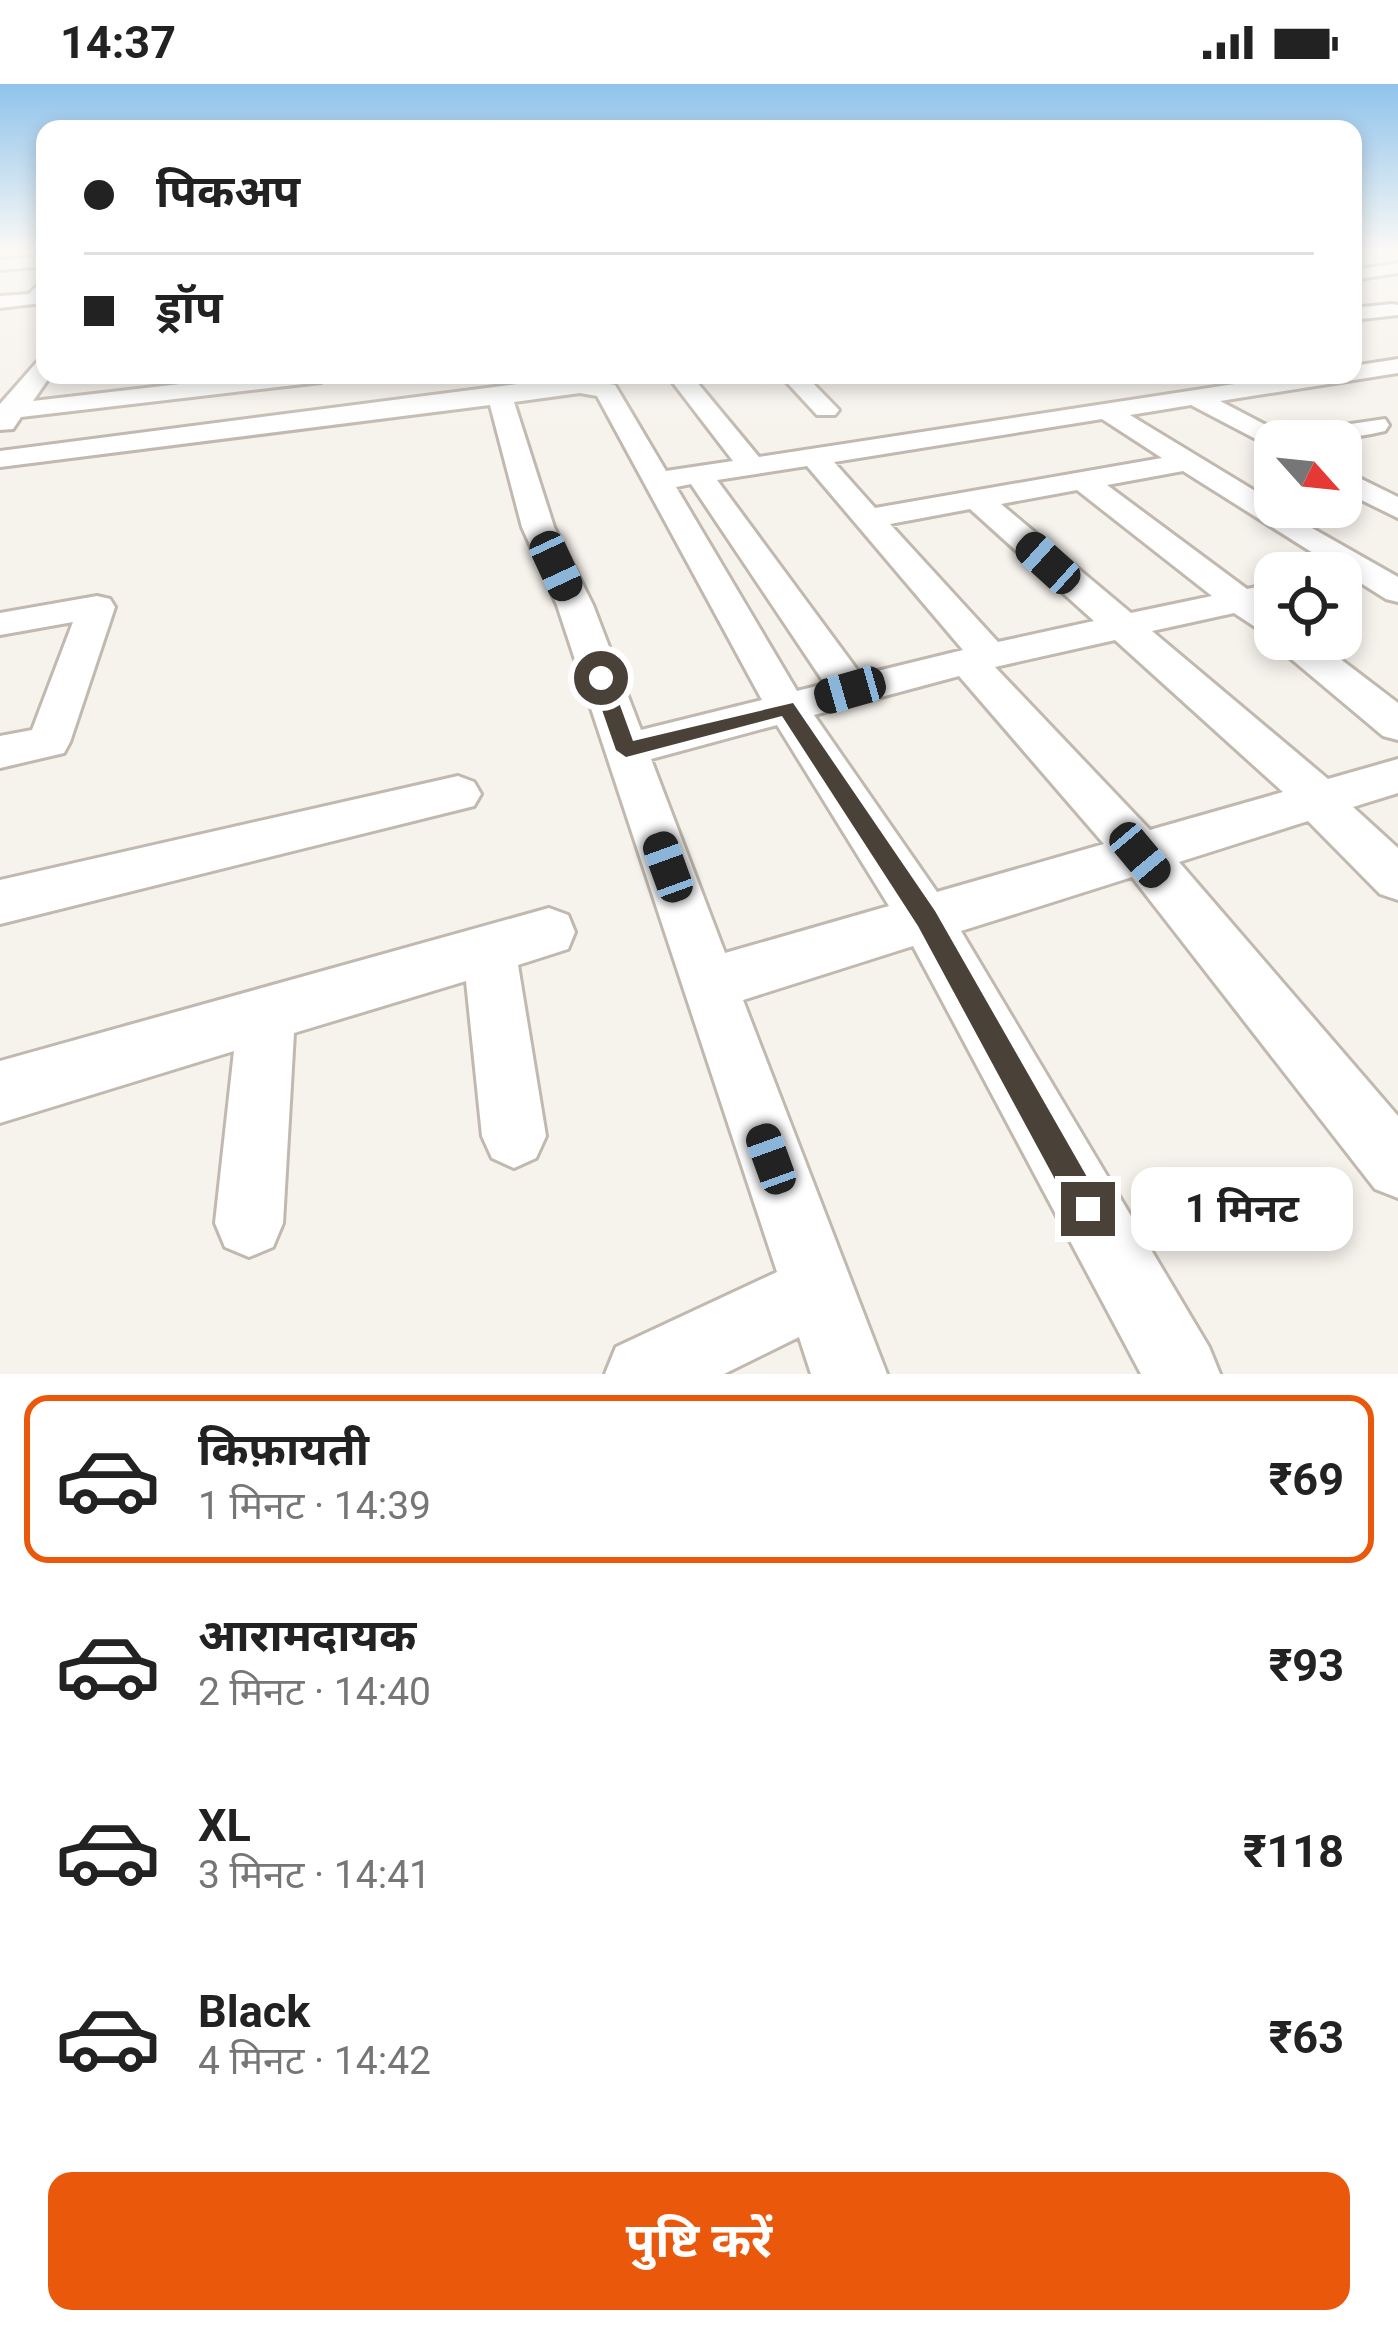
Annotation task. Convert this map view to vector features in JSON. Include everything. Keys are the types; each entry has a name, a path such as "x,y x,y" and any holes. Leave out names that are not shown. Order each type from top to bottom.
{"street":[{"path":"0,322 36,319"},
{"path":"1362,355 1394,367"},
{"path":"1362,372 1394,367"},
{"path":"4,417 36,376"},
{"path":"4,417 249,384"},
{"path":"292,422 305,384"},
{"path":"0,459 500,396 558,384"},
{"path":"589,384 606,390 787,708 926,919 1182,1374"},
{"path":"686,384 753,466"},
{"path":"801,384 826,410"},
{"path":"1172,384 1254,429"},
{"path":"658,482 1196,397 1246,384"},
{"path":"500,396 538,527 575,605 849,1374"},
{"path":"1106,411 1398,592"},
{"path":"1362,428 1376,425"},
{"path":"814,457 1398,1166"},
{"path":"868,518 1185,462"},
{"path":"699,475 850,690"},
{"path":"1082,480 1254,594"},
{"path":"1362,483 1398,481"},
{"path":"1362,489 1398,509"},
{"path":"977,499 1320,800 1398,879"},
{"path":"626,750 978,659 1254,598"},
{"path":"0,624 97,607 50,742 0,752"},
{"path":"1316,660 1398,725"},
{"path":"709,984 1398,776"},
{"path":"0,902 458,794"},
{"path":"2,1098 549,932"},
{"path":"489,950 514,1136"},
{"path":"249,1223 267,1014"},
{"path":"643,1374 818,1290"}],"route":[{"path":"601,678 626,750 787,708 926,919 1088,1209"}]}
